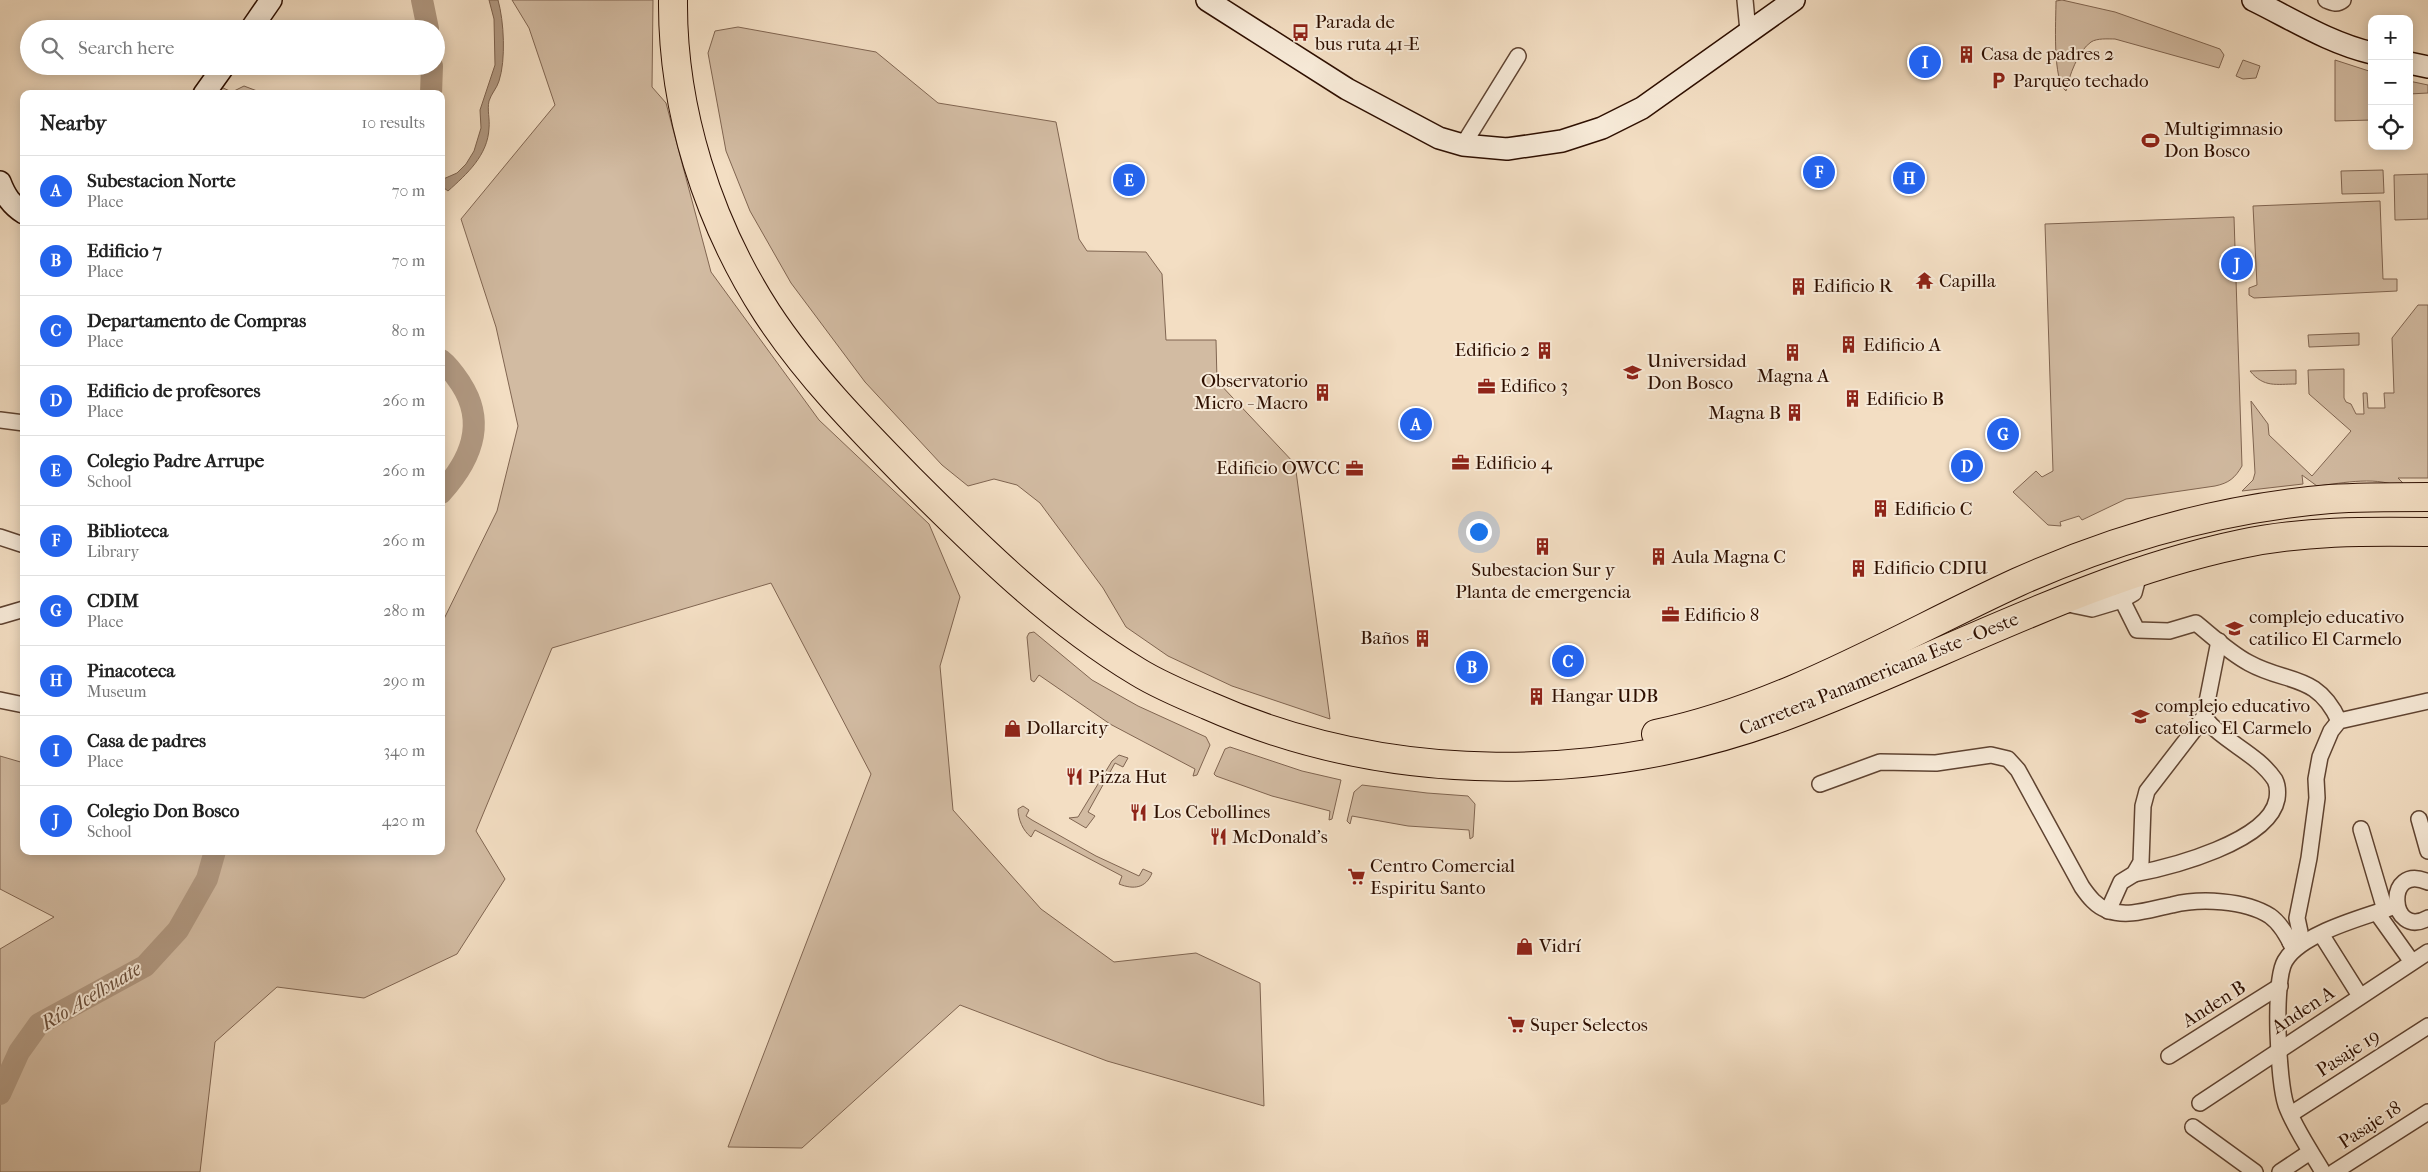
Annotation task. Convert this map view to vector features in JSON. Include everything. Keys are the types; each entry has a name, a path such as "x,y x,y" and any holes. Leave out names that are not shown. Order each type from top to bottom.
{"highway":[{"name":"Carretera Panamericana Este - Oeste","path":"673,0 675,50 680,87 690,133 706,188 740,266 766,311 793,349 878,446 966,535 1049,610 1140,673 1222,712 1268,730 1327,747 1382,758 1463,766 1529,766 1600,761 1698,743 1784,717 2059,602 2197,555 2286,537 2325,533 2428,532"},
{"name":"Carretera Panamericana Este - Oeste","path":"691,0 692,36 701,106 716,164 728,200 743,236 774,292 795,326 826,365 917,465 993,539 1074,610 1149,659 1184,678 1273,716 1310,727 1383,743 1482,751 1566,749 1635,738 1707,721 1803,686 2020,582 2066,562 2162,529 2212,516 2311,501 2428,497"}],"main road":[{"path":"257,20 271,0"},
{"path":"1207,0 1347,89 1440,138 1463,145 1489,149 1524,148 1562,141 1602,128 1642,108 1794,0"},
{"path":"2254,0 2325,37 2353,49 2368,53"},
{"path":"2413,64 2428,67"},
{"path":"207,90 218,75"},
{"path":"0,182 5,194 20,210"}],"street":[{"path":"1745,0 1748,31"},
{"path":"1463,145 1518,56"},
{"path":"0,420 20,422"},
{"path":"0,537 20,544"},
{"path":"2059,602 2092,609 2122,600 2134,593 2139,574"},
{"path":"2122,600 2137,630 2169,631 2196,623 2248,663 2315,689 2331,704 2339,721"},
{"path":"4,615 20,610"},
{"path":"4,615 20,621"},
{"path":"2134,874 2141,862 2143,806 2148,790 2204,717 2219,641"},
{"path":"0,700 20,704"},
{"path":"2323,1172 2310,1152 2286,1103 2280,1049 2280,976 2285,961 2300,932 2297,918 2309,858 2317,798 2316,779 2320,757 2331,731 2339,721 2428,701"},
{"path":"2108,910 2121,882 2134,874 2167,868 2221,848 2264,823 2272,811 2278,792 2276,783 2267,770 2250,755 2215,731 2204,717"},
{"path":"1820,784 1880,762 1936,762 1991,755 2008,758 2018,770 2082,887 2093,901 2108,910 2130,914 2174,904 2203,901 2227,903 2270,916 2292,946"},
{"path":"2419,819 2428,851"},
{"path":"2361,829 2386,910 2412,962"},
{"path":"2292,946 2386,910 2404,883 2413,879 2428,882"},
{"path":"2386,910 2410,920 2420,921 2428,918"},
{"path":"2321,934 2360,996"},
{"name":"Anden A","path":"2200,1103 2428,952"},
{"name":"Anden B","path":"2169,1056 2280,986"},
{"name":"Pasaje 19","path":"2290,1114 2428,1026"},
{"name":"Pasaje 18","path":"2334,1172 2428,1112"},
{"path":"2193,1127 2247,1170"},
{"path":"2280,1172 2310,1152"}],"shaded area":[{"path":"489,0 498,0 503,29 503,62 499,81 489,101 488,138 481,155 469,171 448,191 445,189 445,178 457,173 466,164 474,151 481,128 480,110 495,65 494,19"},
{"path":"512,0 653,0 652,87 666,103 711,272 819,420 929,524 960,597 940,666 953,810 1041,909 1114,962 1196,953 1260,983 1264,1106 1107,1061 960,1005 802,1148 728,1147 871,774 771,583 552,648 476,831 505,879 457,954 364,998 277,987 215,1042 200,1172 0,1172 0,949 54,917 0,889 0,756 20,762 20,855 445,855 445,617 497,511 518,426 496,327 461,219 555,105 529,28"},
{"path":"2062,0 2115,12 2220,49 2224,55 2219,68 2115,39 2099,39 2091,42 2082,51 2069,78 2066,91 2059,75 2056,49 2056,1"},
{"path":"738,27 876,52 938,103 1056,122 1079,239 1087,251 1146,252 1162,274 1166,340 1216,340 1217,381 1295,464 1330,719 1232,686 1168,656 1126,627 1103,588 1040,503 1017,485 994,479 968,486 942,465 865,382 791,283 750,211 726,151 708,53 715,31"},
{"path":"2243,60 2260,66 2256,78 2243,79 2236,76"},
{"path":"2335,60 2368,71 2368,120 2335,121"},
{"path":"2413,82 2428,85 2428,93 2413,94"},
{"path":"244,86 254,90 236,90"},
{"path":"2383,170 2384,193 2342,194 2341,171"},
{"path":"2428,174 2428,219 2395,220 2394,175"},
{"path":"2380,201 2383,279 2397,279 2397,291 2254,298 2249,295 2249,288 2257,285 2253,206"},
{"path":"2234,217 2242,466 2237,474 2228,482 2220,485 2126,499 2082,520 2079,516 2060,522 2061,526 2048,525 2013,492 2036,471 2042,477 2053,471 2045,224"},
{"path":"2418,305 2428,305 2428,478 2398,478 2403,483 2404,489 2383,482 2372,481 2317,486 2302,475 2303,484 2242,491 2253,480 2255,473 2251,401 2268,424 2269,435 2312,476 2351,431 2309,394 2308,370 2344,369 2344,398 2346,402 2351,404 2356,414 2364,414 2363,393 2367,393 2368,408 2385,408 2384,393 2394,393 2392,338"},
{"path":"2359,333 2359,345 2309,347 2308,335"},
{"path":"2296,370 2296,384 2265,383 2250,371"},
{"path":"1034,632 1092,680 1138,706 1206,737 1210,745 1197,775 1193,776 1195,769 1110,724 1039,675 1034,682 1031,680 1027,637 1029,633"},
{"path":"1230,747 1302,771 1341,780 1332,819 1329,820 1330,811 1272,796 1216,776 1214,774 1225,749"},
{"path":"1119,755 1128,758 1123,767 1115,763 1088,812 1095,816 1086,828 1069,818 1078,817 1112,761"},
{"path":"1362,785 1468,796 1475,804 1473,837 1470,839 1469,830 1408,826 1352,816 1350,824 1347,821 1354,792"},
{"path":"1023,806 1029,810 1026,816 1096,856 1139,876 1143,869 1152,873 1143,885 1130,887 1119,884 1122,876 1035,830 1031,837 1023,828 1019,817 1018,809"}],"waterway":[{"name":"Río Acelhuate","path":"422,0 426,20"},
{"name":"Río Acelhuate","path":"431,90 432,75"},
{"name":"Río Acelhuate","path":"445,363 461,384 469,399 473,413 474,428 472,442 467,455 445,488"},
{"name":"Río Acelhuate","path":"0,1094 19,1052 39,1024 145,966 178,930 207,879 214,855"}],"place":[{"name":"Parada de bus ruta 41-E","path":"1301,33"},
{"name":"Casa de padres 2","path":"1967,54"},
{"name":"Casa de padres","path":"1925,62"},
{"name":"Parqueo techado","path":"1999,81"},
{"name":"Multigimnasio Don Bosco","path":"2150,140"},
{"name":"Biblioteca","path":"1819,172"},
{"name":"Pinacoteca","path":"1909,178"},
{"name":"Colegio Padre Arrupe","path":"1129,180"},
{"name":"Colegio Don Bosco","path":"2237,264"},
{"name":"Capilla","path":"1925,281"},
{"name":"Edificio R","path":"1799,286"},
{"name":"Edificio A","path":"1849,345"},
{"name":"Edificio 2","path":"1544,350"},
{"name":"Magna A","path":"1793,353"},
{"name":"Universidad Don Bosco","path":"1633,372"},
{"name":"Edifico 3","path":"1486,386"},
{"name":"Observatorio Micro - Macro","path":"1322,392"},
{"name":"Edificio B","path":"1852,399"},
{"name":"Magna B","path":"1795,413"},
{"name":"Subestacion Norte","path":"1416,424"},
{"name":"CDIM","path":"2003,434"},
{"name":"Edificio 4","path":"1461,463"},
{"name":"Edificio de profesores","path":"1967,466"},
{"name":"Edificio OWCC","path":"1354,468"},
{"name":"Edificio C","path":"1880,509"},
{"name":"Subestacion Sur y Planta de emergencia","path":"1543,547"},
{"name":"Aula Magna C","path":"1658,557"},
{"name":"Edificio CDIU","path":"1859,568"},
{"name":"Edificio 8","path":"1670,615"},
{"name":"complejo educativo catilico El Carmelo","path":"2235,628"},
{"name":"Baños","path":"1423,638"},
{"name":"Departamento de Compras","path":"1568,661"},
{"name":"Edificio 7","path":"1472,667"},
{"name":"Hangar UDB","path":"1537,696"},
{"name":"complejo educativo catolico El Carmelo","path":"2141,717"},
{"name":"Dollarcity","path":"1012,728"},
{"name":"Pizza Hut","path":"1074,777"},
{"name":"Los Cebollines","path":"1139,812"},
{"name":"McDonald's","path":"1218,837"},
{"name":"Centro Comercial Espiritu Santo","path":"1356,877"},
{"name":"Vidrí","path":"1525,946"},
{"name":"Super Selectos","path":"1516,1025"}]}
